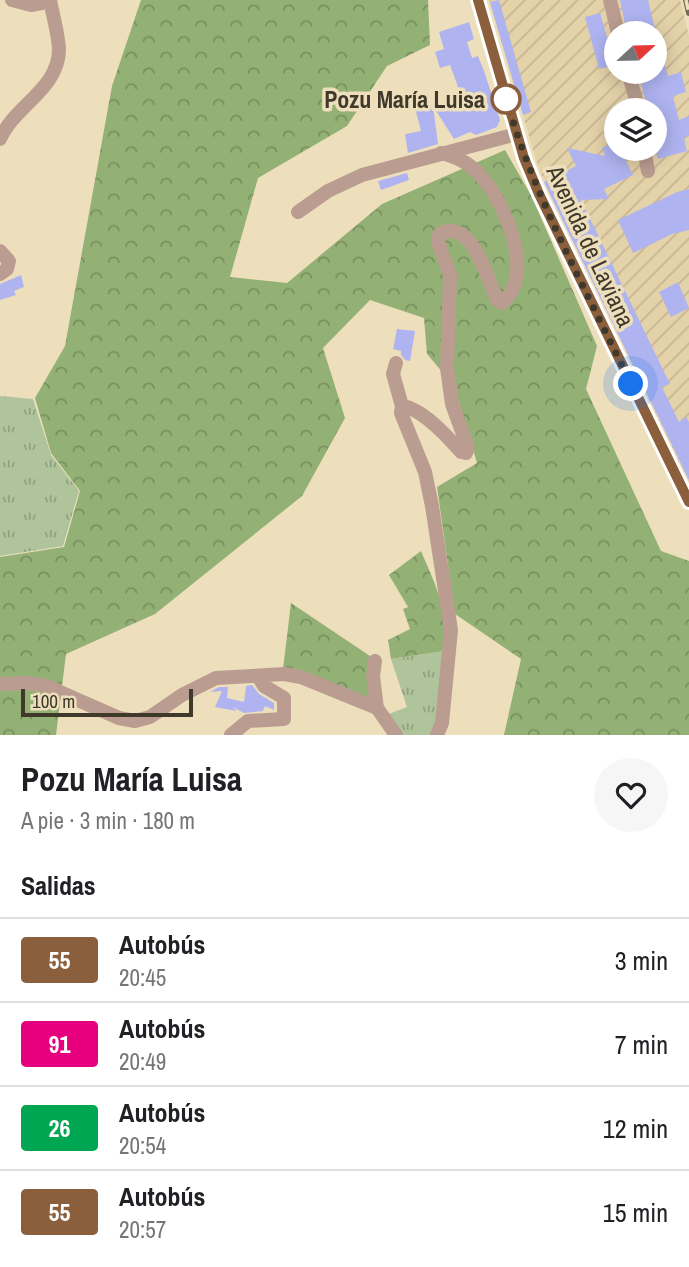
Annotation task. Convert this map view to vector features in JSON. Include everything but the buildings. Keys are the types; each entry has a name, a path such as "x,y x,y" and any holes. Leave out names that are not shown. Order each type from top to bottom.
{"street":[{"path":"12,0 31,5 44,0"},
{"path":"0,139 15,114 53,76 59,50 50,0"},
{"name":"Avenida de Laviana","path":"478,0 517,134 539,194 689,502"},
{"path":"610,0 615,21"},
{"path":"298,212 328,191 362,174 517,134"},
{"path":"402,406 434,424 461,452 466,453 468,448 452,404 447,368 450,275 438,242 439,234 445,230 455,230 471,242 497,300 502,303 508,298 519,272 510,221 480,174 462,159 441,153"},
{"path":"646,161 648,171"},
{"path":"0,251 9,261 7,269 0,274"},
{"path":"396,363 393,374 402,406 401,413 425,472 430,494 451,630 442,723 437,735"},
{"path":"375,661 373,676 377,708 396,735"},
{"path":"0,684 27,683 46,686 119,718 135,721 150,717 182,695 216,678 277,673 301,677 377,708"},
{"path":"231,735 248,721 284,719 284,698 264,686 258,676"}],"shaded area":[{"path":"489,0 680,0 689,36 689,482 539,170"}],"green space":[{"path":"141,0 428,0 430,45 387,66 347,126 258,178 230,277 287,283 382,204 505,150 532,197 597,346 586,389 661,551 689,561 689,735 504,735 521,659 455,614 437,487 477,463 454,386 427,354 424,318 370,300 323,348 345,418 302,496 155,614 66,654 56,735 0,735 0,557 64,547 80,491 51,453 35,398 65,346 112,86"},
{"path":"0,396 33,399 51,455 79,491 63,546 0,556"},
{"path":"421,551 443,610 444,651 391,659 388,640 410,629 403,609 408,607 389,575"},
{"path":"291,603 373,658 373,702 283,669"},
{"path":"444,651 433,735 401,735 386,715 407,707 391,659"}],"railway":[{"path":"686,0 689,13"}],"bus line":[{"name":"55","path":"478,0 524,158 539,194 689,502"}],"place":[{"name":"Pozu María Luisa","path":"506,99"}],"route":[{"path":"506,99 524,158 539,194 631,384"}]}
